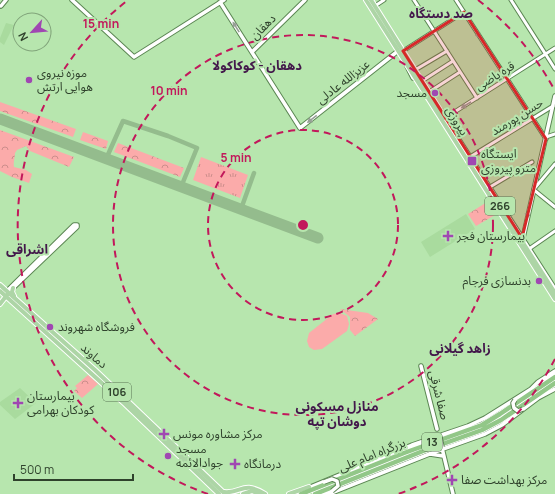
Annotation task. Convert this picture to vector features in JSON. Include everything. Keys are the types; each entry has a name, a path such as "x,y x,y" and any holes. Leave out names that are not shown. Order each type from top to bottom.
{"highway":[{"name":"بزرگراه امام علی","path":"301,494 440,437 470,430 489,421 555,377"},
{"name":"بزرگراه امام علی","path":"315,494 442,449 489,427 555,386"}],"main road":[{"path":"0,6 6,0"},
{"path":"72,0 134,57 222,1 252,52"},
{"name":"دهقان","path":"252,52 305,0"},
{"path":"368,0 415,70 441,111 444,119"},
{"name":"پیروزی","path":"368,0 392,40 401,51 489,187 523,251 528,251"},
{"name":"پیروزی","path":"374,7 392,40"},
{"name":"عزیزالله عادلی","path":"252,52 300,128 401,51"},
{"name":"پیروزی","path":"401,51 407,65 444,119 454,140 553,292"},
{"path":"407,65 408,70 454,140"},
{"path":"522,238 555,96"},
{"path":"489,187 522,238 528,251"},
{"path":"0,304 6,294 74,228"},
{"name":"پیروزی","path":"514,234 528,251 550,285 555,300"},
{"path":"6,294 18,282"},
{"name":"دماوند","path":"0,285 6,294"},
{"path":"0,304 13,300 13,288"},
{"name":"دماوند","path":"0,291 6,294 95,370 222,493"},
{"name":"صفا شرقی","path":"421,366 442,449"},
{"path":"365,464 490,418 532,389 538,382 555,372"},
{"path":"323,494 485,434 555,386"},
{"path":"515,400 513,403 514,408 518,410 523,409"},
{"path":"425,455 433,454 455,442 483,433 506,421"},
{"path":"428,439 437,430 440,437"},
{"path":"294,494 428,439 440,437"},
{"path":"442,449 452,492"},
{"path":"331,492 425,453 442,449"},
{"path":"358,482 367,478"},
{"path":"319,483 334,479 337,481 338,486 331,492"},
{"path":"222,493 231,493 251,488 257,489 265,494"},
{"path":"289,494 309,488"},
{"path":"244,494 252,491 259,494"}],"street":[{"path":"374,7 384,0"},
{"path":"414,0 476,98"},
{"path":"457,0 546,138 555,134"},
{"path":"511,0 555,69"},
{"path":"401,51 434,32 464,12"},
{"name":"قره یاضی","path":"444,119 555,48"},
{"path":"415,70 446,51"},
{"path":"422,81 453,61"},
{"path":"429,92 460,72"},
{"name":"حسن پورمند","path":"469,157 553,106"},
{"path":"441,111 454,113"},
{"path":"489,187 532,162"},
{"path":"554,205 534,190 555,164"},
{"path":"528,251 555,231"}],"highlighted area":[{"path":"464,12 546,139 522,238 490,187 403,51"}],"shaded area":[{"path":"6,23 12,24 12,29 4,45 0,42 0,38"},
{"name":"بیمارستان فجر","path":"466,214 475,229 430,257 421,242"},
{"name":"بیمارستان کودکان بهرامی","path":"20,388 36,403 15,419 0,405 0,402"}],"green space":[{"path":"0,102 76,129 73,137 0,111"},
{"path":"0,130 74,157 69,167 30,151 26,146 17,150 15,153 14,167 26,170 32,174 29,183 12,177 0,171"},
{"path":"83,132 108,141 106,149 80,140"},
{"path":"118,143 184,168 180,177 114,152"},
{"path":"201,157 248,175 240,198 193,180"},
{"path":"487,202 495,215 476,226 468,214"},
{"path":"340,309 368,313 378,319 355,336 350,330 350,317"},
{"path":"340,313 347,316 349,324 347,331 322,349 314,350 309,347 307,341 309,333 333,314"},
{"path":"88,375 98,384 82,398 74,391 77,388 75,386"}],"taxiway":[{"path":"106,159 123,121 168,136 197,148 181,187"},
{"path":"241,209 254,173"}],"runway":[{"path":"0,119 318,238"}],"place":[{"name":"موزه نیروی هوایی ارتش","path":"29,80"},
{"name":"مسجد","path":"435,93"},
{"name":"ایستگاه مترو پیروزی","path":"472,161"},
{"name":"بیمارستان فجر","path":"448,236"},
{"name":"بدنسازی فرجام","path":"539,281"},
{"name":"فروشگاه شهروند","path":"50,327"},
{"name":"بیمارستان کودکان بهرامی","path":"18,403"},
{"name":"مرکز مشاوره مونس","path":"164,434"},
{"name":"مسجد جوادالائمه","path":"168,456"},
{"name":"درمانگاه","path":"235,464"},
{"name":"مرکز بهداشت صفا","path":"452,480"}],"district":[{"name":"صد دستگاه","path":"441,13"},
{"name":"دهقان - کوکاکولا","path":"257,65"},
{"name":"اشراقی","path":"27,249"},
{"name":"زاهد گیلانی","path":"460,348"},
{"name":"منازل مسکونی دوشان تپه","path":"337,414"}]}
